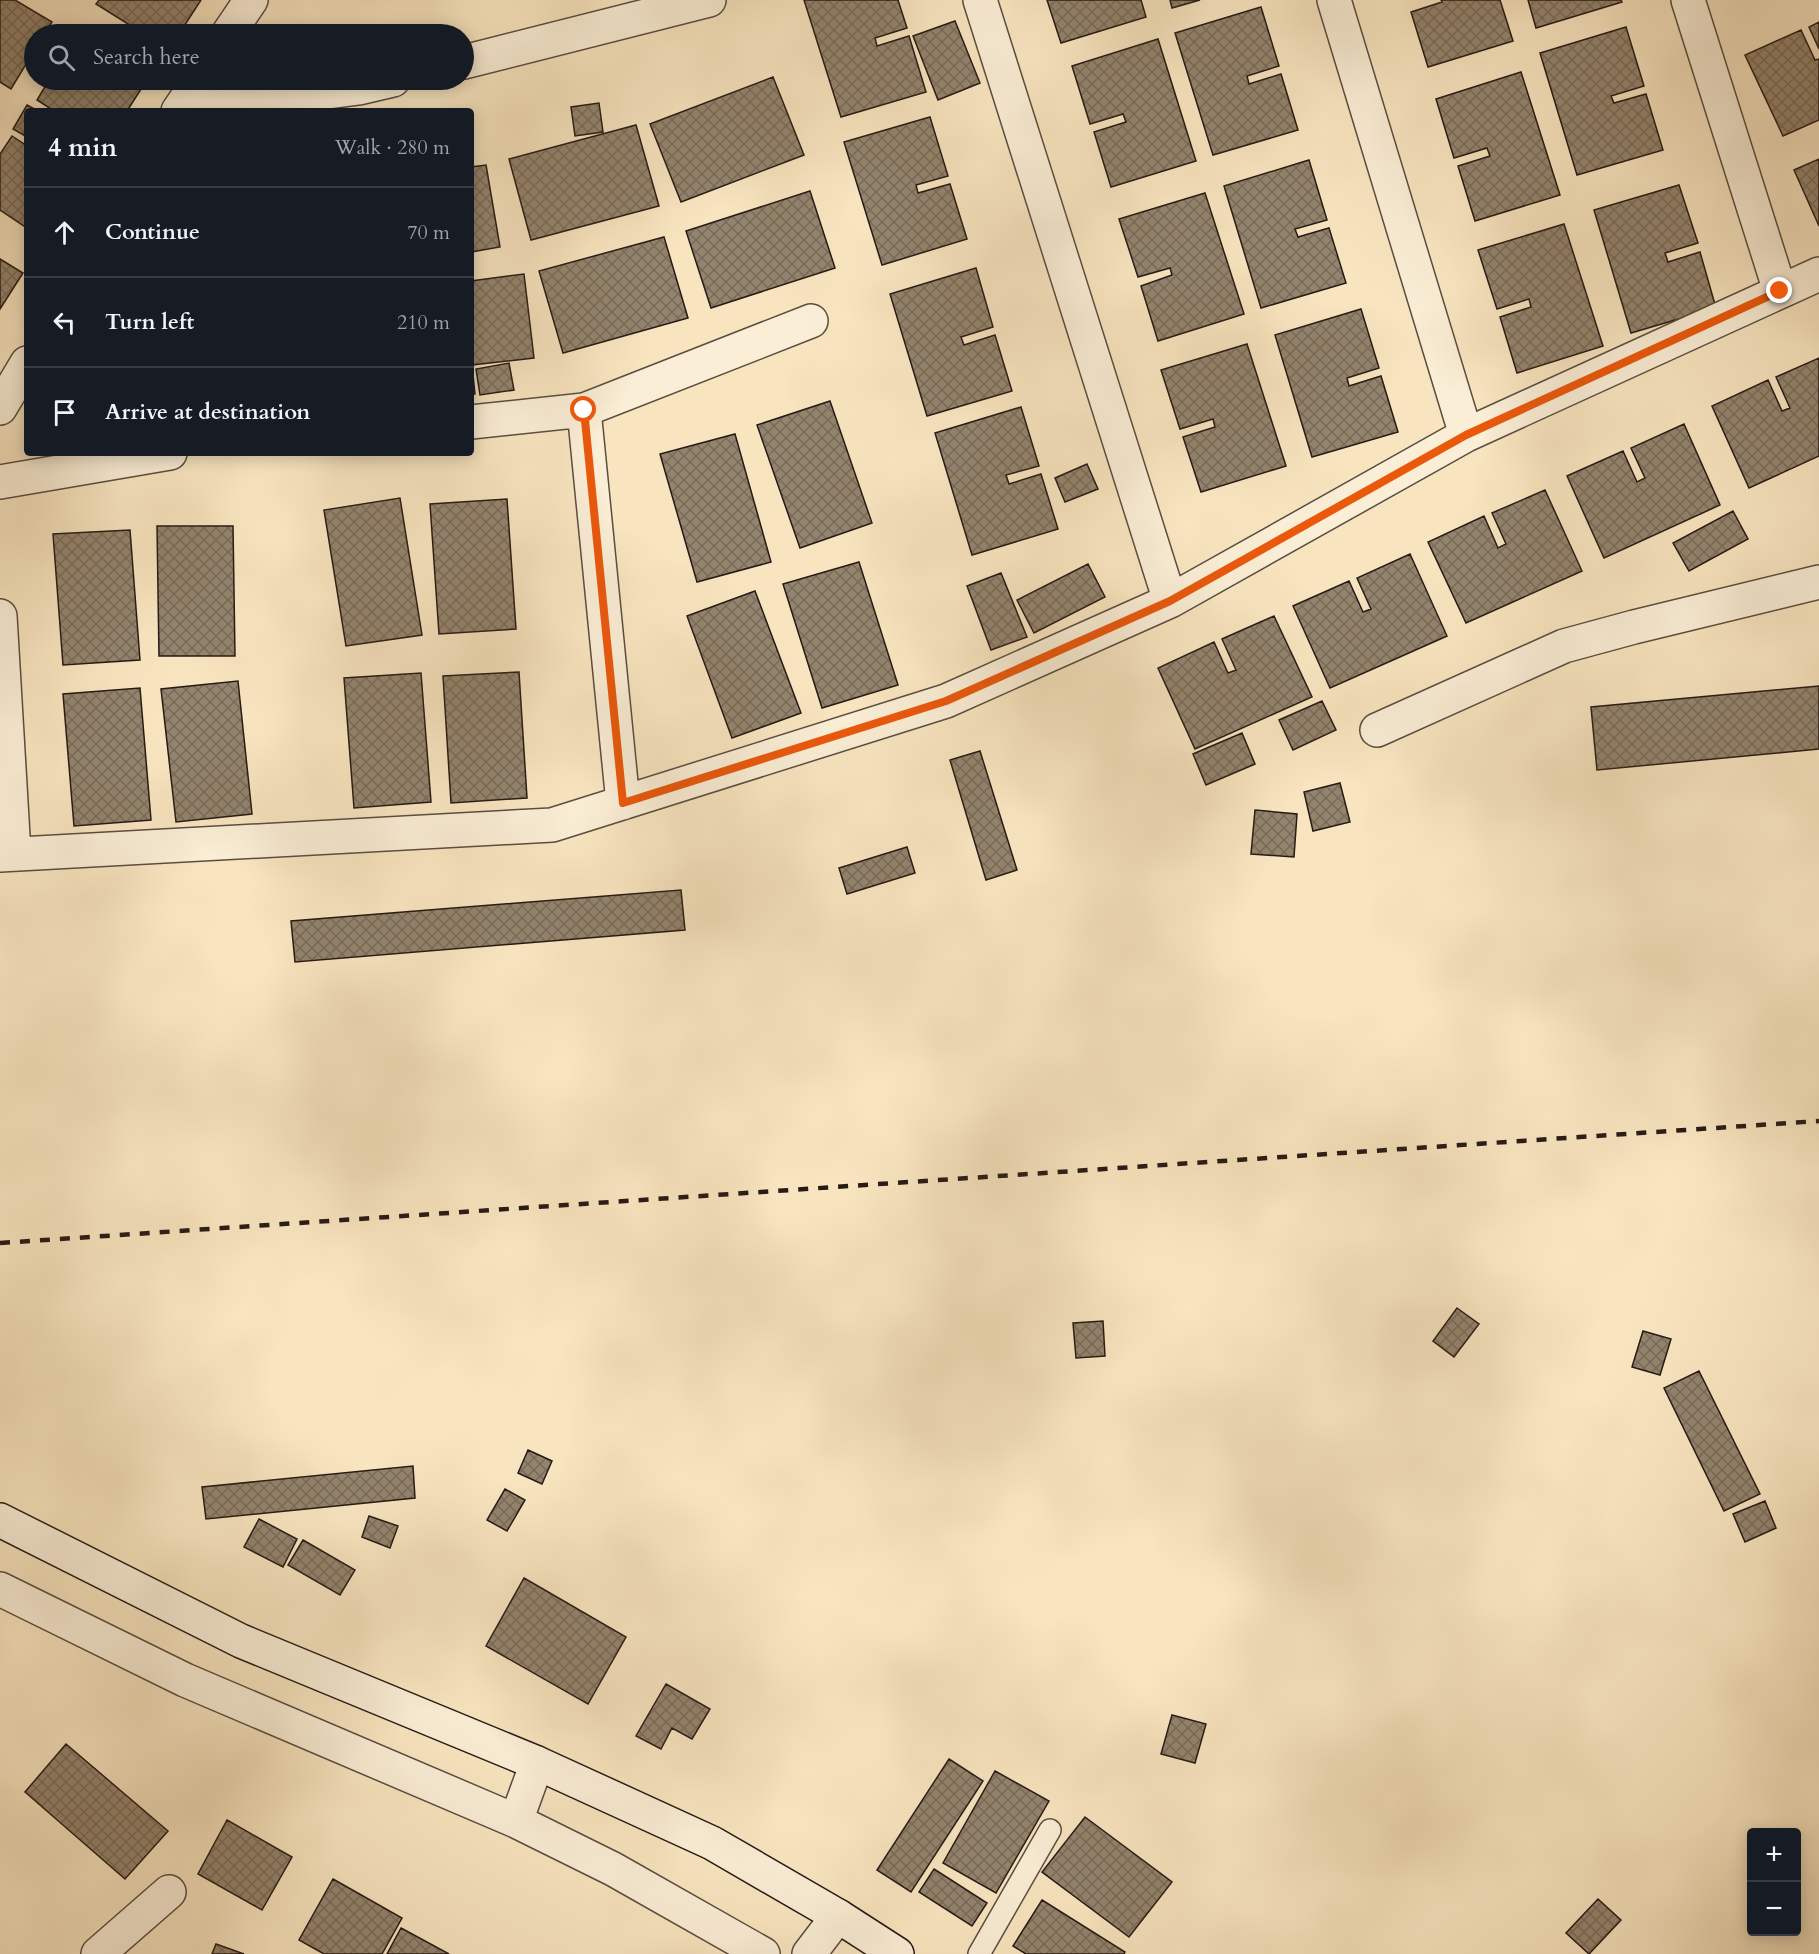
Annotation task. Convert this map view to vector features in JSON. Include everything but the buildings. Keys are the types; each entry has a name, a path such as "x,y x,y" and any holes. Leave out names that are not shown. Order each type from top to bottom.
{"street":[{"path":"235,24 251,0"},
{"path":"474,59 709,0"},
{"path":"980,0 1170,601"},
{"path":"1334,0 1466,435"},
{"path":"1688,0 1780,291"},
{"path":"180,108 192,90"},
{"path":"202,108 343,90"},
{"path":"0,616 7,854 552,825 946,701 1170,601 1466,435 1819,274"},
{"path":"474,422 584,410 811,321"},
{"path":"0,408 24,368"},
{"path":"584,410 623,803"},
{"path":"0,482 152,456"},
{"path":"1377,730 1564,646 1690,612 1819,582"},
{"path":"0,1520 242,1641 537,1763 712,1843 838,1916 897,1954"},
{"path":"0,1588 185,1680 516,1821 614,1869 763,1954"},
{"path":"516,1821 537,1763"},
{"path":"98,1954 169,1892"},
{"path":"810,1954 838,1916"}],"lane":[{"path":"979,1954 1050,1830"}],"railway":[{"path":"0,1243 1819,1121"}],"route":[{"path":"584,410 623,803 946,701 1170,601 1466,435 1780,291"}]}
